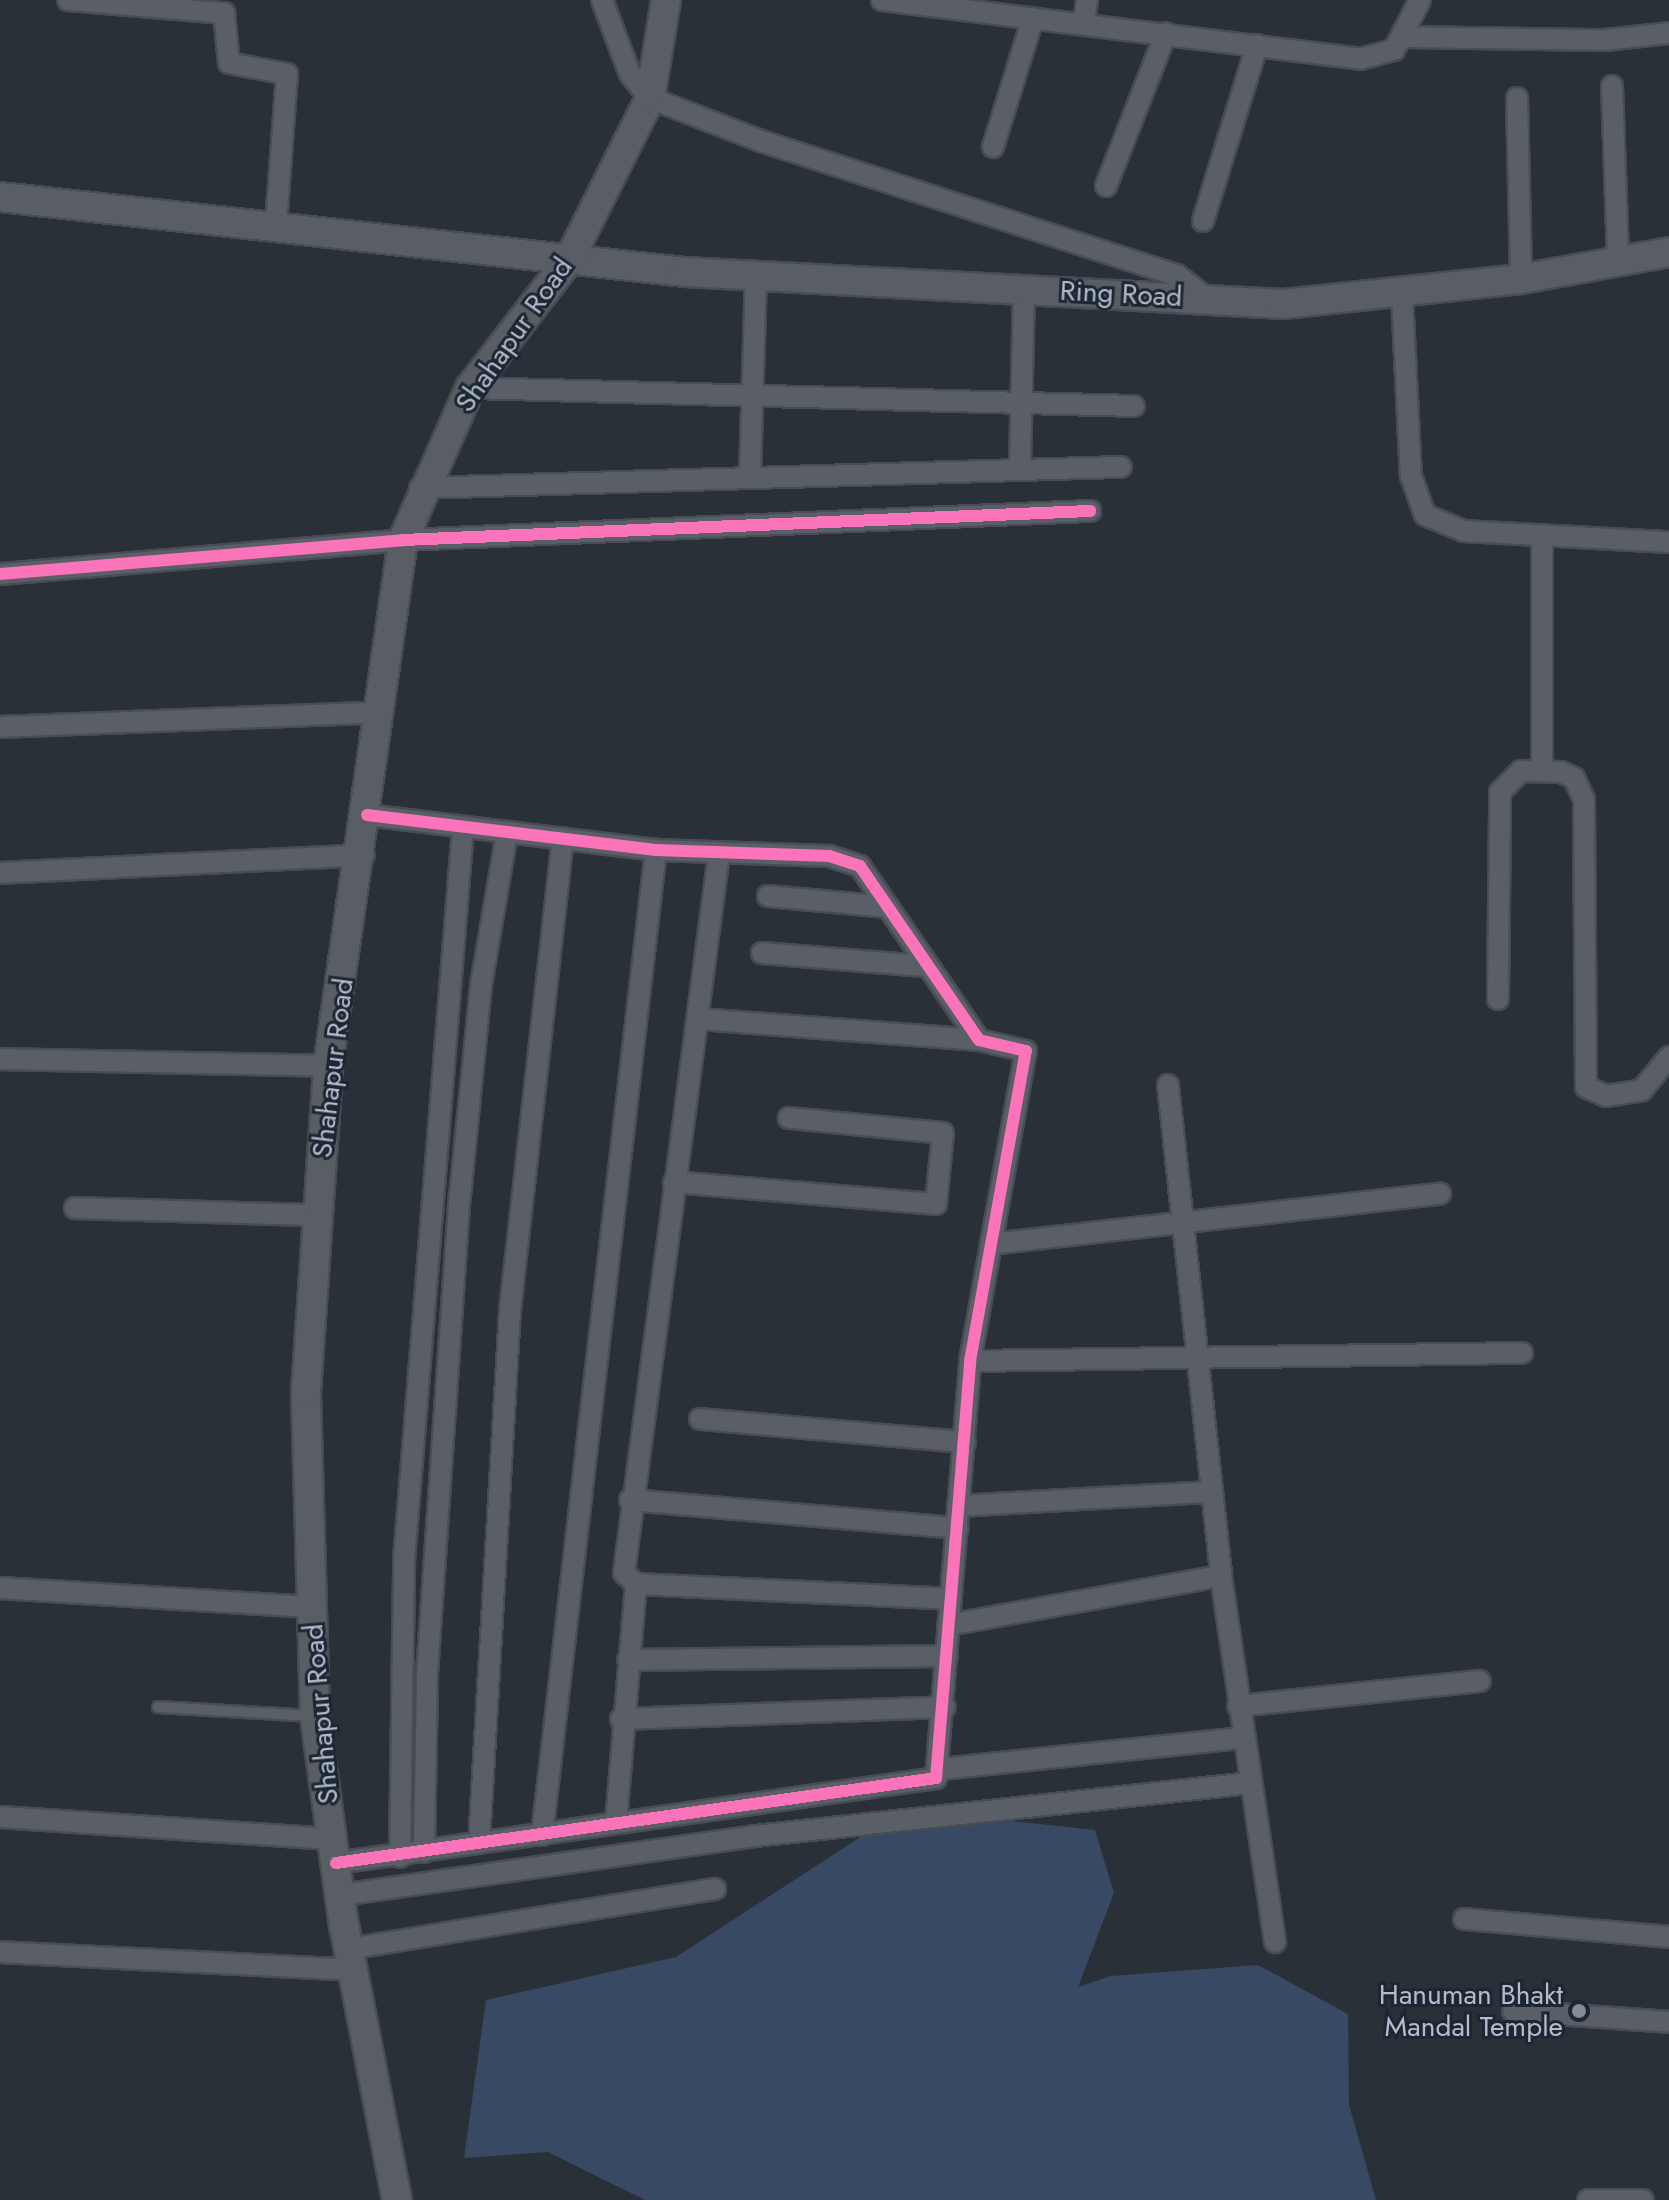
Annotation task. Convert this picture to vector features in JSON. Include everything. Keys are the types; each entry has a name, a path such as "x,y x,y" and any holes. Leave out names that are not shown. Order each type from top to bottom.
{"main road":[{"name":"Shahapur Road","path":"397,2200 350,1959 315,1716 306,1392 328,1066 364,855 403,540 420,488 470,388 570,258 650,98 666,0"},
{"name":"Ring Road","path":"0,197 276,223 570,258 756,275 1283,304 1402,295 1521,279 1669,252"}],"street":[{"path":"68,0 224,13 229,63 287,74 276,223"},
{"path":"602,0 630,74 650,98 761,141 1177,275 1208,299"},
{"path":"882,0 1381,58 1406,37 1420,0"},
{"path":"1084,24 1087,0"},
{"path":"993,147 1033,18"},
{"path":"1106,186 1166,33"},
{"path":"1406,37 1605,40 1669,33"},
{"path":"1203,221 1257,45"},
{"path":"1612,86 1618,260"},
{"path":"1517,98 1521,279"},
{"path":"750,476 756,275"},
{"path":"1020,466 1019,402 1024,289"},
{"path":"1402,295 1416,501 1436,524 1542,535 1669,542"},
{"path":"470,388 753,393 1134,406"},
{"path":"420,488 1020,466 1121,467"},
{"path":"0,574 403,540 1090,511"},
{"path":"1542,535 1542,769"},
{"path":"0,727 382,712"},
{"path":"1498,999 1500,792 1507,777 1542,769 1574,778 1584,799 1586,1087 1606,1096 1642,1090 1669,1057"},
{"path":"367,815 656,850 829,856 860,866 924,966 979,1040"},
{"path":"400,1857 404,1560 463,828"},
{"path":"424,1852 427,1674 460,1196 481,985 507,833"},
{"path":"479,1843 510,1310 563,838"},
{"path":"542,1835 656,850"},
{"path":"719,854 699,1019 622,1554 624,1573 636,1584 951,1599"},
{"path":"0,873 364,855"},
{"path":"768,896 888,907"},
{"path":"762,953 924,966"},
{"path":"699,1019 979,1040 1026,1051 970,1361 948,1625 941,1769"},
{"path":"0,1059 328,1066"},
{"path":"1168,1085 1181,1223 1202,1357 1211,1492 1221,1576 1248,1783 1275,1942"},
{"path":"674,1182 936,1204 943,1133 789,1118"},
{"path":"991,1244 1440,1194"},
{"path":"75,1208 317,1215"},
{"path":"970,1361 1522,1353"},
{"path":"700,1419 965,1442"},
{"path":"958,1506 1211,1492"},
{"path":"630,1500 958,1528"},
{"path":"948,1625 1221,1576"},
{"path":"616,1822 621,1719 636,1584"},
{"path":"0,1588 312,1607"},
{"path":"628,1660 947,1656"},
{"path":"1238,1706 1480,1681"},
{"path":"621,1719 945,1707"},
{"path":"0,1817 400,1857 616,1822 924,1782 941,1769 1242,1738"},
{"path":"341,1895 755,1836 1248,1783"},
{"path":"0,1952 350,1959 715,1889"},
{"path":"1464,1919 1669,1937"},
{"path":"1513,2011 1669,2022"},
{"path":"1589,2200 1643,2200"}],"lane":[{"path":"158,1707 315,1716"}],"water":[{"path":"982,1818 1095,1830 1114,1893 1078,1987 1111,1976 1258,1965 1348,2014 1349,2105 1376,2200 645,2200 548,2152 464,2158 486,2000 676,1957 882,1823"}],"cycle path":[{"path":"0,574 403,540 1090,511"},
{"path":"336,1863 936,1778 970,1361 1026,1051 979,1040 860,866 829,856 656,850 367,815"}],"place":[{"name":"Hanuman Bhakt Mandal Temple","path":"1579,2011"}]}
